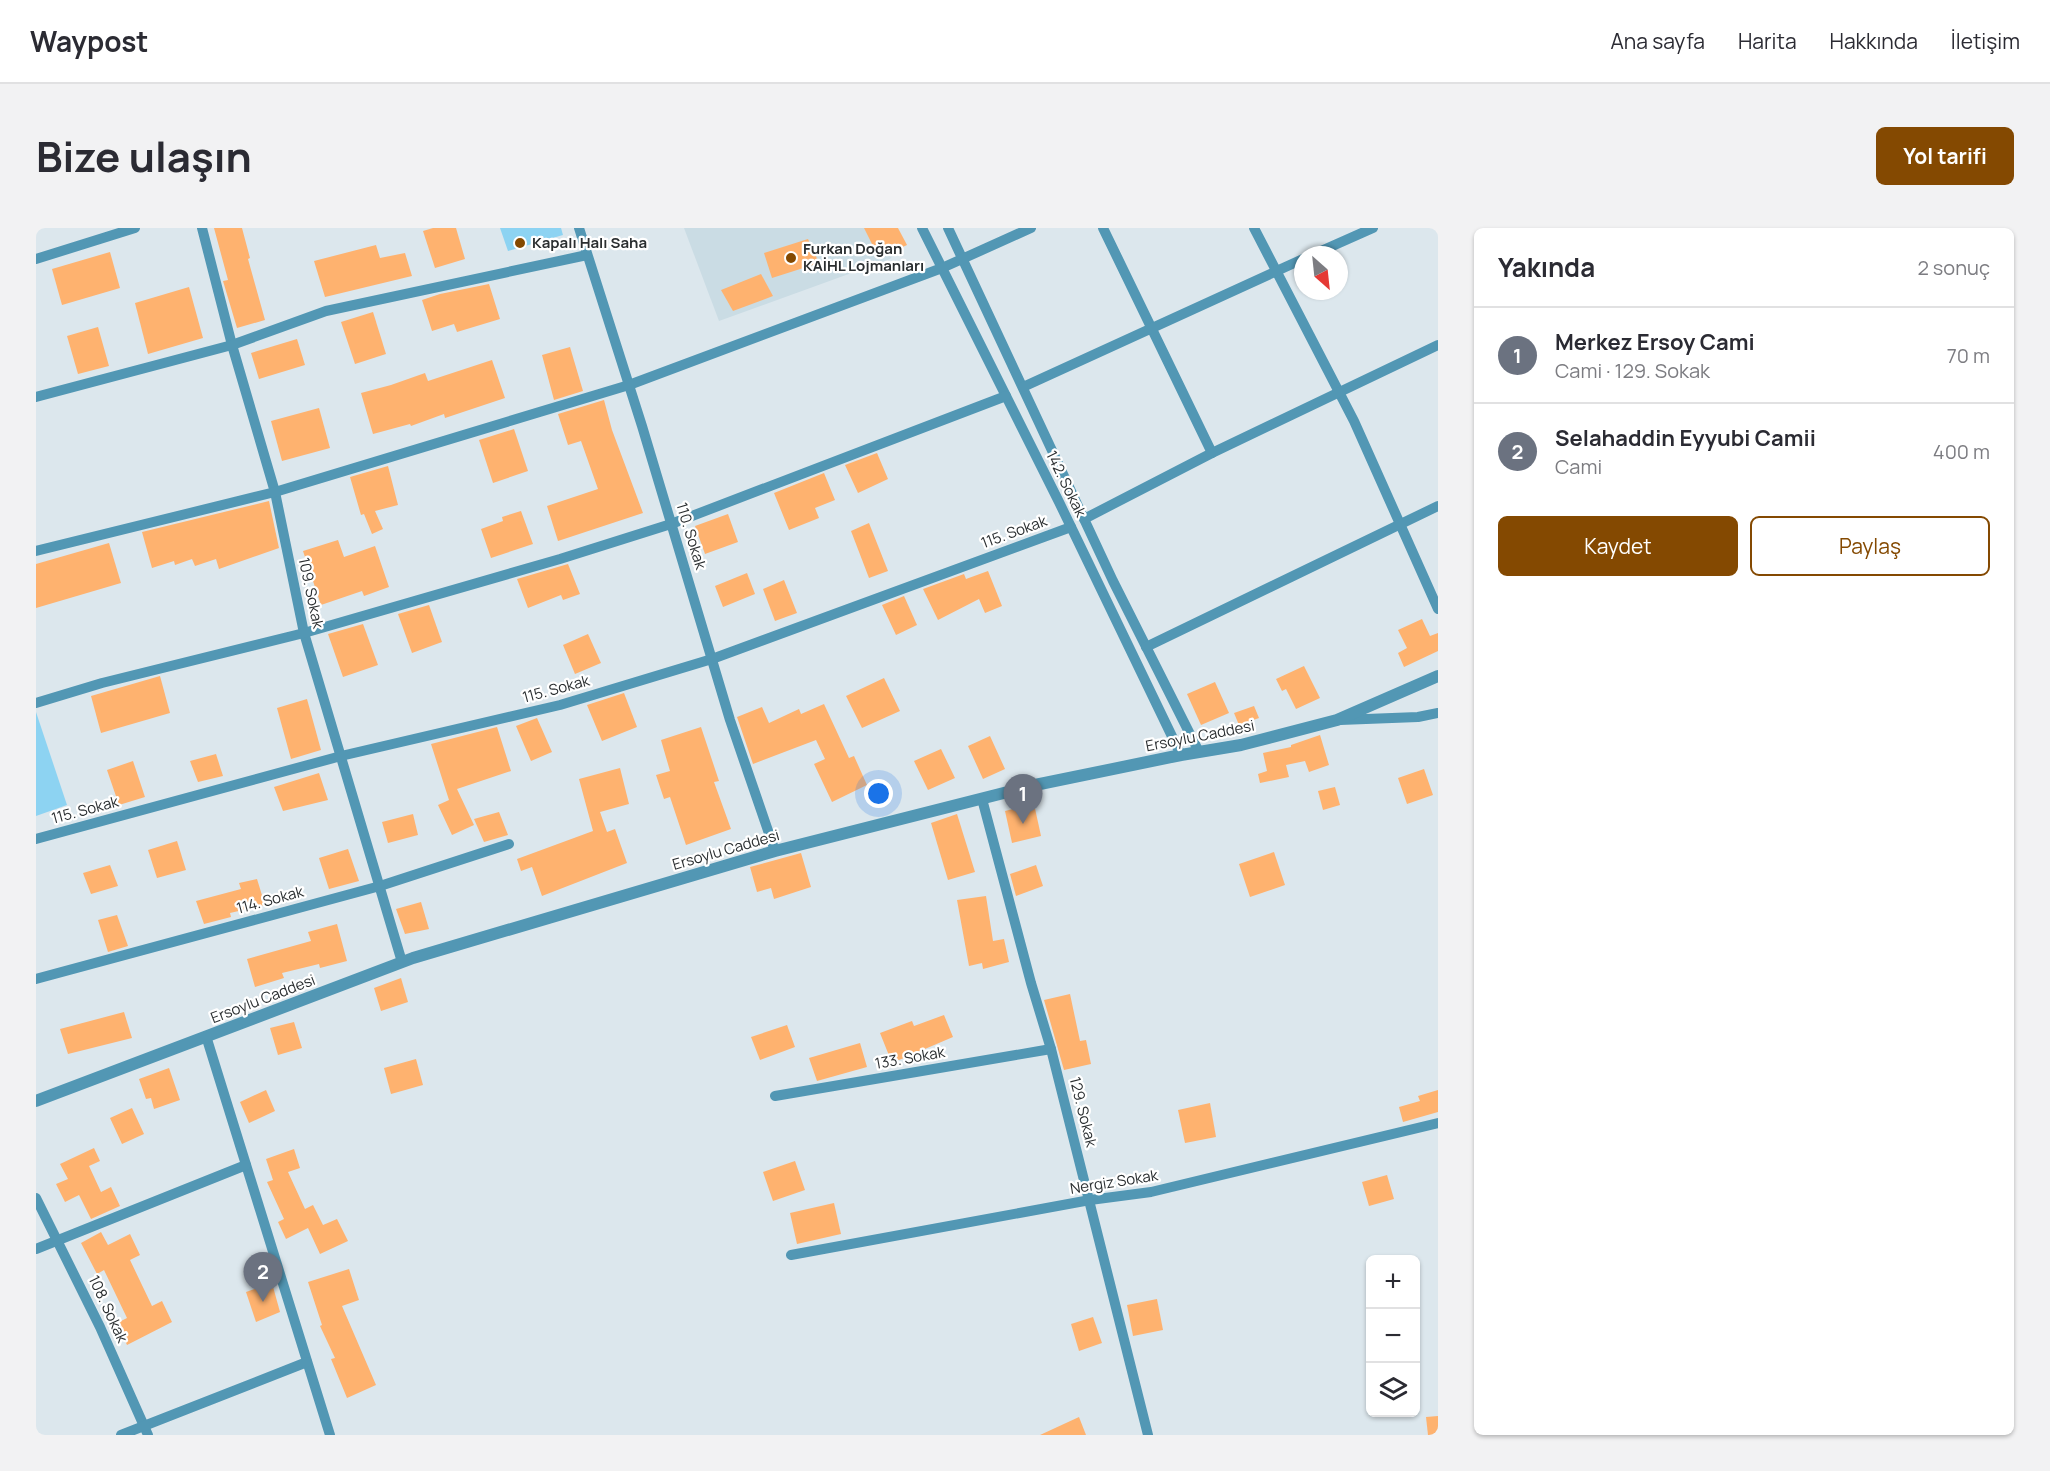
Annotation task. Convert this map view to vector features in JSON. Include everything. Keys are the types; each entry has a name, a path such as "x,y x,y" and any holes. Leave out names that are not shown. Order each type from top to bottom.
{"street":[{"path":"36,259 135,228"},
{"name":"109. Sokak","path":"202,228 232,345 274,492 304,633 402,962"},
{"name":"110. Sokak","path":"579,228 730,720 776,851"},
{"name":"142. Sokak","path":"922,228 1071,527 1181,755"},
{"path":"948,228 1084,519 1199,752"},
{"path":"36,551 274,492 629,385 942,268 1031,228"},
{"path":"1103,228 1212,453"},
{"path":"1254,228 1339,392 1438,609"},
{"path":"1332,246 1373,228"},
{"path":"36,397 232,345 326,311 587,255"},
{"path":"1023,387 1294,263"},
{"path":"1084,519 1212,453 1438,345"},
{"path":"36,703 102,683 304,633 560,560 671,524 1006,396"},
{"path":"1146,647 1438,506"},
{"name":"115. Sokak","path":"36,839 341,756 560,705 712,658 1071,527"},
{"name":"Ersoylu Caddesi","path":"36,1101 402,962 776,851 1035,785 1241,745 1337,720 1438,676"},
{"path":"1337,720 1418,717 1438,713"},
{"name":"129. Sokak","path":"982,799 1051,1049 1148,1435"},
{"name":"114. Sokak","path":"36,979 380,886 509,844"},
{"path":"206,1036 330,1435"},
{"name":"133. Sokak","path":"775,1096 1051,1049"},
{"name":"Nergiz Sokak","path":"791,1255 1090,1200 1151,1192 1438,1123"},
{"path":"36,1249 246,1165"},
{"name":"108. Sokak","path":"36,1198 147,1430"},
{"path":"121,1435 147,1430 307,1362"}],"shaded area":[{"name":"Kapalı Halı Saha","path":"500,228 561,228 563,235 508,251"},
{"path":"684,228 895,228 902,244 890,259 719,321"},
{"path":"36,712 67,805 36,816"}],"building":[{"path":"214,228 242,228 265,320 237,328 223,281 228,280"},
{"path":"433,228 456,228 465,259 435,268 423,231"},
{"path":"864,228 898,228 907,245 879,258"},
{"name":"Furkan Doğan KAİHL Lojmanları","path":"808,239 819,263 772,278 764,253"},
{"path":"376,245 380,258 405,253 412,276 325,297 314,261"},
{"path":"110,252 120,288 62,305 52,269"},
{"name":"Furkan Doğan KAİHL Lojmanları","path":"761,274 773,296 733,311 721,290"},
{"path":"489,284 500,319 457,332 454,324 432,331 422,300"},
{"path":"189,287 203,338 148,354 135,303"},
{"path":"373,312 386,354 355,364 341,322"},
{"path":"98,327 109,366 78,374 67,336"},
{"path":"297,339 305,365 259,379 251,353"},
{"path":"570,347 583,391 554,400 542,355"},
{"path":"492,360 505,398 445,418 444,414 411,426 410,424 373,434 361,393 425,373 428,381"},
{"path":"604,400 612,430 643,513 558,541 547,506 598,489 581,441 568,445 558,414"},
{"path":"319,408 330,448 282,461 271,421"},
{"path":"514,429 528,471 493,483 479,440"},
{"path":"877,453 888,479 858,493 845,465"},
{"path":"388,466 398,505 375,511 383,529 372,534 364,514 361,515 350,477"},
{"path":"824,473 835,500 815,508 819,518 789,530 774,493"},
{"path":"269,501 279,548 219,569 216,559 195,566 192,559 175,565 174,561 152,568 142,532"},
{"path":"521,511 533,544 491,558 481,529 503,521 502,517"},
{"path":"728,514 738,542 705,554 695,526"},
{"path":"869,523 888,571 869,578 851,531"},
{"path":"338,540 344,557 375,546 389,587 364,596 362,591 321,605 303,551"},
{"path":"109,543 121,583 36,608 36,564"},
{"path":"568,564 580,594 563,600 561,595 528,608 517,579"},
{"path":"988,571 1002,606 985,613 979,599 938,620 923,589 964,574 966,579"},
{"path":"747,573 755,594 723,607 715,586"},
{"path":"784,580 797,613 775,621 763,589"},
{"path":"904,596 917,625 896,635 882,605"},
{"path":"429,605 442,642 412,653 398,614"},
{"path":"1422,619 1430,636 1438,633 1438,651 1404,667 1398,653 1407,648 1398,630"},
{"path":"363,624 378,665 343,677 328,634"},
{"path":"588,634 601,663 575,674 563,645"},
{"path":"1304,666 1320,698 1296,709 1286,689 1282,691 1276,679"},
{"path":"160,676 170,713 101,733 91,696"},
{"path":"884,678 900,711 862,728 846,696"},
{"path":"1215,682 1229,713 1201,725 1187,694"},
{"path":"624,693 637,727 602,741 587,705"},
{"path":"307,699 321,750 291,759 277,708"},
{"path":"824,704 849,758 854,756 867,785 832,802 814,764 825,759 816,740 753,764 737,717 762,707 769,723 799,709 801,714"},
{"path":"1254,706 1259,718 1239,725 1234,713"},
{"path":"537,718 552,752 531,761 516,726"},
{"path":"497,727 511,771 457,789 474,825 452,835 438,805 449,800 431,744"},
{"path":"701,727 719,781 714,782 731,829 686,845 670,797 664,799 656,775 670,771 661,740"},
{"path":"1320,735 1329,765 1309,772 1305,761 1286,765 1289,777 1260,783 1258,774 1267,771 1263,753 1291,747 1291,745"},
{"path":"990,736 1005,769 983,779 968,746"},
{"path":"941,749 955,778 928,790 914,761"},
{"path":"216,754 223,776 198,782 190,761"},
{"path":"133,761 145,797 119,805 107,770"},
{"path":"620,768 629,804 600,812 607,832 615,829 627,863 542,896 532,867 521,871 517,859 593,831 579,779"},
{"path":"1424,769 1433,795 1407,804 1398,778"},
{"path":"319,773 328,800 283,811 274,787"},
{"path":"1335,787 1340,805 1323,810 1318,791"},
{"path":"1034,804 1041,836 1012,843 1005,811"},
{"path":"499,812 508,835 484,842 474,819"},
{"path":"413,814 418,835 388,843 382,822"},
{"path":"957,814 975,872 948,880 931,823"},
{"path":"177,841 186,870 157,878 148,850"},
{"path":"348,849 359,881 329,889 319,858"},
{"path":"1274,852 1285,885 1250,897 1239,864"},
{"path":"801,853 811,887 774,899 771,888 757,892 750,867"},
{"path":"110,865 118,886 91,894 83,873"},
{"path":"1036,865 1043,886 1016,896 1010,874"},
{"path":"257,879 265,905 230,913 231,917 204,924 196,901 241,889 239,883"},
{"path":"986,896 993,941 1004,939 1009,962 983,969 982,963 969,966 957,900"},
{"path":"421,902 429,929 405,934 396,909"},
{"path":"117,915 128,946 108,952 98,920"},
{"path":"337,924 347,961 320,968 319,964 282,973 284,978 255,987 247,959 311,941 308,932"},
{"path":"401,978 408,1002 381,1011 374,988"},
{"path":"1070,994 1080,1041 1086,1040 1091,1064 1064,1070 1044,1000"},
{"path":"124,1012 132,1038 68,1054 60,1029"},
{"path":"944,1015 953,1037 892,1063 880,1033 912,1021 914,1026"},
{"path":"294,1022 302,1048 278,1055 270,1028"},
{"path":"787,1025 795,1047 760,1060 751,1037"},
{"path":"860,1043 867,1067 817,1081 809,1058"},
{"path":"416,1059 423,1085 391,1094 384,1068"},
{"path":"169,1068 180,1100 154,1109 151,1098 146,1099 139,1079"},
{"path":"266,1090 275,1111 249,1123 240,1102"},
{"path":"1438,1090 1438,1112 1403,1122 1399,1107 1420,1101 1418,1096"},
{"path":"1210,1103 1216,1137 1185,1143 1178,1110"},
{"path":"132,1108 144,1134 122,1144 110,1118"},
{"path":"94,1148 100,1161 89,1166 101,1192 111,1187 120,1206 91,1219 79,1195 65,1202 56,1184 68,1179 60,1164"},
{"path":"294,1149 300,1168 288,1172 305,1209 313,1205 323,1225 337,1219 348,1241 320,1254 308,1228 286,1239 278,1222 284,1219 267,1182 273,1180 266,1159"},
{"path":"795,1161 805,1190 773,1201 763,1172"},
{"path":"1387,1175 1394,1199 1369,1206 1362,1182"},
{"path":"834,1203 841,1234 797,1244 790,1213"},
{"path":"101,1232 108,1245 130,1234 140,1255 130,1260 152,1306 162,1301 172,1322 127,1345 117,1323 127,1318 104,1270 97,1274 81,1243"},
{"path":"349,1269 359,1300 342,1306 376,1385 347,1398 331,1359 335,1358 320,1326 322,1325 308,1282"},
{"path":"272,1283 280,1312 256,1322 246,1292"},
{"path":"1157,1299 1163,1330 1133,1336 1127,1305"},
{"path":"1093,1317 1102,1343 1079,1351 1071,1324"},
{"path":"1438,1416 1438,1435 1428,1435 1426,1417"},
{"path":"1079,1417 1086,1435 1040,1435"}],"place":[{"name":"Kapalı Halı Saha","path":"520,243"},
{"name":"Furkan Doğan KAİHL Lojmanları","path":"791,258"},
{"name":"Merkez Ersoy Cami","path":"1023,824"},
{"name":"Selahaddin Eyyubi Camii","path":"263,1302"}]}
